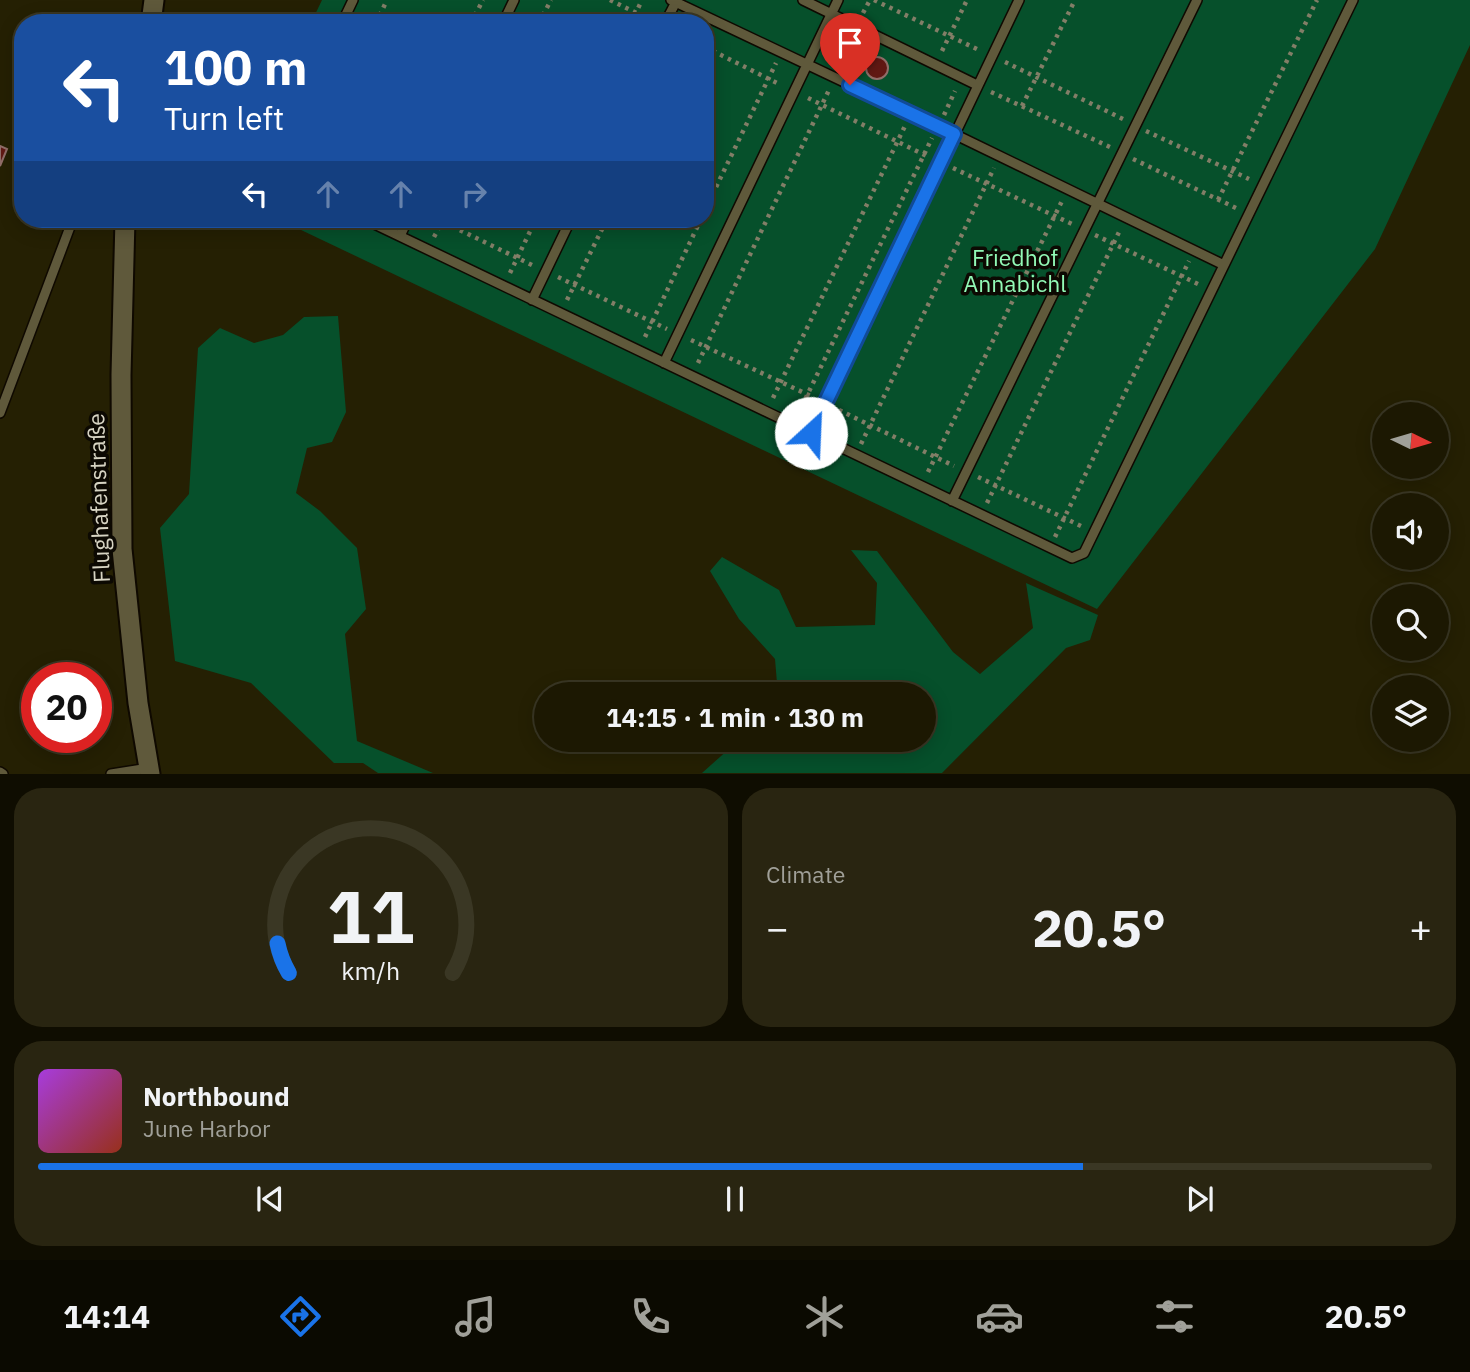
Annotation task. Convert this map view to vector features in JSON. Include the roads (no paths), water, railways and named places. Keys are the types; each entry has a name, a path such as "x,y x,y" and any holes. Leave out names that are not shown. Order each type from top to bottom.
{"street":[{"name":"Flughafenstraße","path":"125,228 121,374 122,550 138,703 149,771"}],"lane":[{"path":"803,0 977,85"},
{"path":"664,363 838,0"},
{"path":"811,433 1019,0"},
{"path":"952,501 1196,0"},
{"path":"383,228 1072,558 1084,553 1353,0"},
{"path":"674,1 701,14"},
{"path":"714,20 1224,265"},
{"path":"0,413 70,228"},
{"path":"400,236 404,228"},
{"path":"532,300 567,228"},
{"path":"111,774 149,771"}],"park label":[{"name":"Friedhof Annabichl","path":"1015,271"}]}
